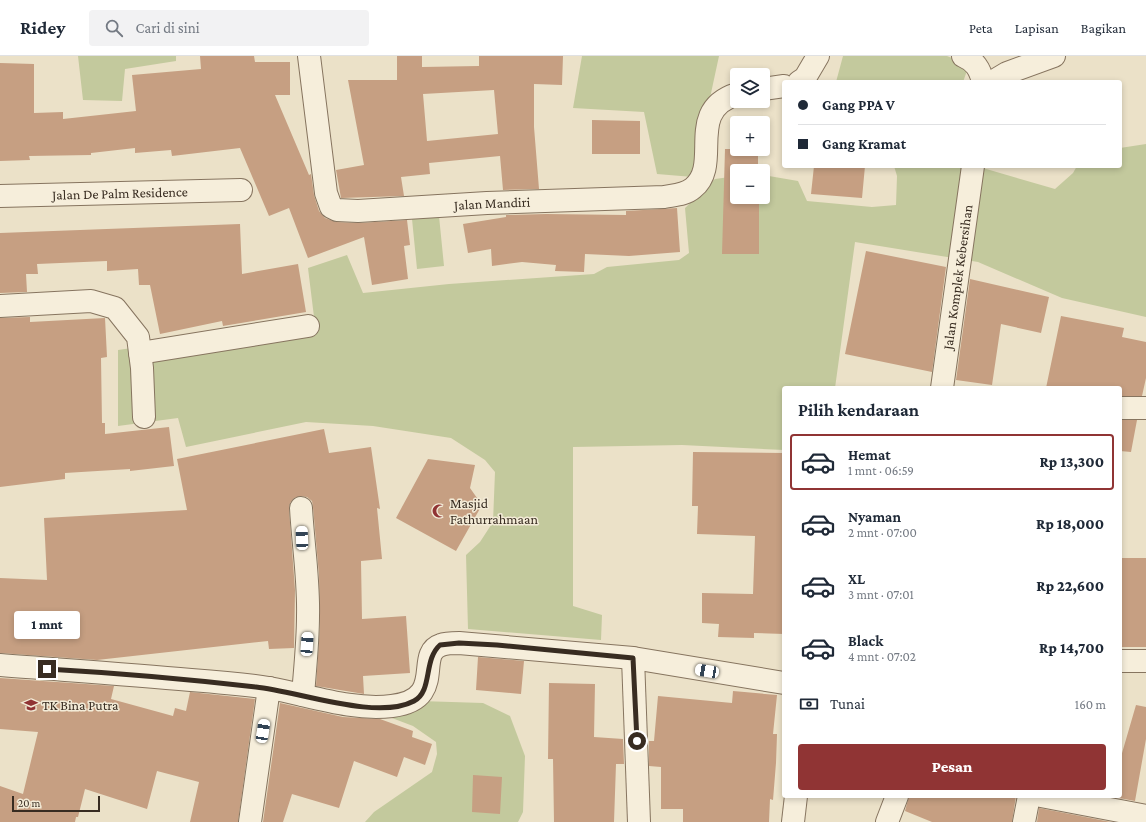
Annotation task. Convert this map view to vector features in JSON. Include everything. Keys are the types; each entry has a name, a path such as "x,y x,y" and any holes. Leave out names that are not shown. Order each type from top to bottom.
{"street":[{"name":"Jalan Mandiri","path":"309,56 326,193 331,207 337,210 358,211 487,203 664,197 682,194 692,189 703,175 710,115 722,101 730,97"},
{"path":"801,80 808,73 818,56"},
{"path":"963,56 969,59 981,70 983,80"},
{"path":"996,80 1019,68 1054,56"},
{"path":"770,88 782,86"},
{"name":"Jalan Komplek Kebersihan","path":"942,386 973,168"},
{"name":"Jalan De Palm Residence","path":"0,196 241,190"},
{"path":"0,306 91,301 115,308 138,337 144,417"},
{"path":"140,353 308,326"},
{"path":"1122,408 1146,408"},
{"path":"302,508 308,616 303,695"},
{"path":"0,665 164,677 269,688 343,704 372,707 390,707 414,701 422,695 434,650 440,645 447,644 497,645 633,658 782,683"},
{"path":"633,658 639,822"},
{"path":"1122,661 1146,661"},
{"path":"250,822 269,688"},
{"path":"793,822 796,798"},
{"path":"887,822 896,798"},
{"path":"1024,822 1029,798"},
{"path":"1052,798 1146,816"}],"green space":[{"path":"78,56 176,56 176,61 125,69 122,101 83,100"},
{"path":"582,56 719,56 693,177 657,174 644,112 573,108"},
{"path":"843,56 947,56 969,65 964,80 837,80"},
{"path":"1146,144 1146,317 1062,298 978,262 855,242 835,386 782,386 782,450 682,445 573,447 573,606 602,615 601,640 468,629 466,555 480,542 493,522 495,472 485,460 451,438 373,426 306,422 186,447 178,418 118,426 118,350 264,329 314,317 308,268 347,255 363,293 449,284 594,274 607,267 679,260 689,253 685,208 715,179 730,177 730,204 770,204 770,176 798,181 807,201 872,207 896,205 897,176 895,168 983,168 1055,189 1073,173 1076,168 1122,168 1122,148"},
{"path":"439,216 444,266 417,269 412,219"},
{"path":"388,700 483,703 510,716 525,756 523,812 518,822 365,822 374,812 432,772 437,754 436,742 413,726 384,715"}],"building":[{"path":"200,56 254,56 255,62 290,62 290,95 275,95 309,175 311,174 314,195 319,211 325,218 336,222 359,223 407,220 410,245 404,246 408,279 372,285 364,237 308,258 289,208 269,216 240,148 172,156 171,150 135,153 135,148 91,153 91,155 29,156 30,160 0,161 0,63 34,64 34,113 63,112 63,119 136,111 132,75 201,69"},
{"path":"397,56 422,56 422,67 479,66 479,56 563,56 562,85 534,84 534,127 539,189 503,190 500,156 429,163 430,174 401,177 404,196 341,198 336,170 364,165 348,80 397,80","holes":["494,90 498,134 427,141 423,94"]},
{"path":"592,120 640,121 640,154 592,154"},
{"path":"725,149 730,149 730,156 758,156 758,164 730,164 730,204 759,204 759,254 722,254"},
{"path":"814,168 865,168 862,198 811,194"},
{"path":"677,208 680,252 629,256 585,254 584,272 555,271 556,265 522,262 492,266 491,249 468,253 463,224 506,217 506,215 626,215 626,211"},
{"path":"240,224 242,274 298,264 306,312 223,326 222,321 160,334 150,285 139,285 138,269 107,271 107,261 37,264 38,274 26,274 27,292 0,293 0,233"},
{"path":"866,251 946,267 932,372 845,354"},
{"path":"970,279 1049,297 1041,333 1001,324 992,385 956,380"},
{"path":"1061,316 1124,328 1122,337 1146,342 1146,378 1142,396 1122,396 1122,386 1046,386"},
{"path":"30,317 30,322 105,318 107,357 101,358 102,423 105,423 105,434 169,427 174,466 130,471 130,469 65,473 65,479 0,487 0,318"},
{"path":"1122,420 1137,420 1131,452 1122,451"},
{"path":"324,429 329,453 371,447 380,509 377,508 382,559 361,561 362,619 406,616 410,673 363,676 364,694 316,686 320,626 319,575 312,501 307,497 301,496 294,498 290,503 289,509 295,590 294,648 269,649 268,641 97,660 0,653 0,578 47,580 44,518 187,510 177,459"},
{"path":"693,452 782,453 782,634 754,633 754,638 718,637 719,624 702,623 702,593 753,594 755,536 697,534 698,506 692,506"},
{"name":"Masjid Fathurrahmaan","path":"428,459 475,465 470,488 482,505 456,551 396,518"},
{"path":"1122,558 1146,558 1146,647 1122,647"},
{"path":"478,657 524,661 521,694 476,690"},
{"path":"0,678 114,686 111,699 173,716 175,708 186,711 190,692 255,699 238,822 190,822 199,782 157,771 147,809 85,789 78,817 76,817 75,822 0,822 0,786 23,794 38,732 0,729"},
{"path":"549,683 595,684 594,737 623,739 624,764 616,764 614,822 554,822 553,759 548,759"},
{"path":"733,691 777,695 773,734 777,734 776,763 773,800 770,799 769,822 683,822 683,809 661,809 661,767 649,766 649,741 654,741 658,696 732,703"},
{"path":"280,703 343,717 380,719 413,731 412,737 432,744 425,765 404,757 397,777 354,761 339,808 292,794 283,822 263,822"},
{"path":"1136,705 1146,707 1146,739 1135,801 1119,798 1122,798 1122,753"},
{"path":"473,775 502,777 500,814 472,812"},
{"path":"908,798 1016,798 1012,822 932,822 905,811"},
{"path":"1039,808 1111,822 1037,822"}],"place":[{"name":"Masjid Fathurrahmaan","path":"439,511"},
{"name":"TK Bina Putra","path":"31,705"}],"route":[{"path":"47,669 164,677 269,688 343,704 390,707 414,701 422,695 426,684 431,657 434,650 440,645 459,643 497,645 633,658 637,741"}]}
